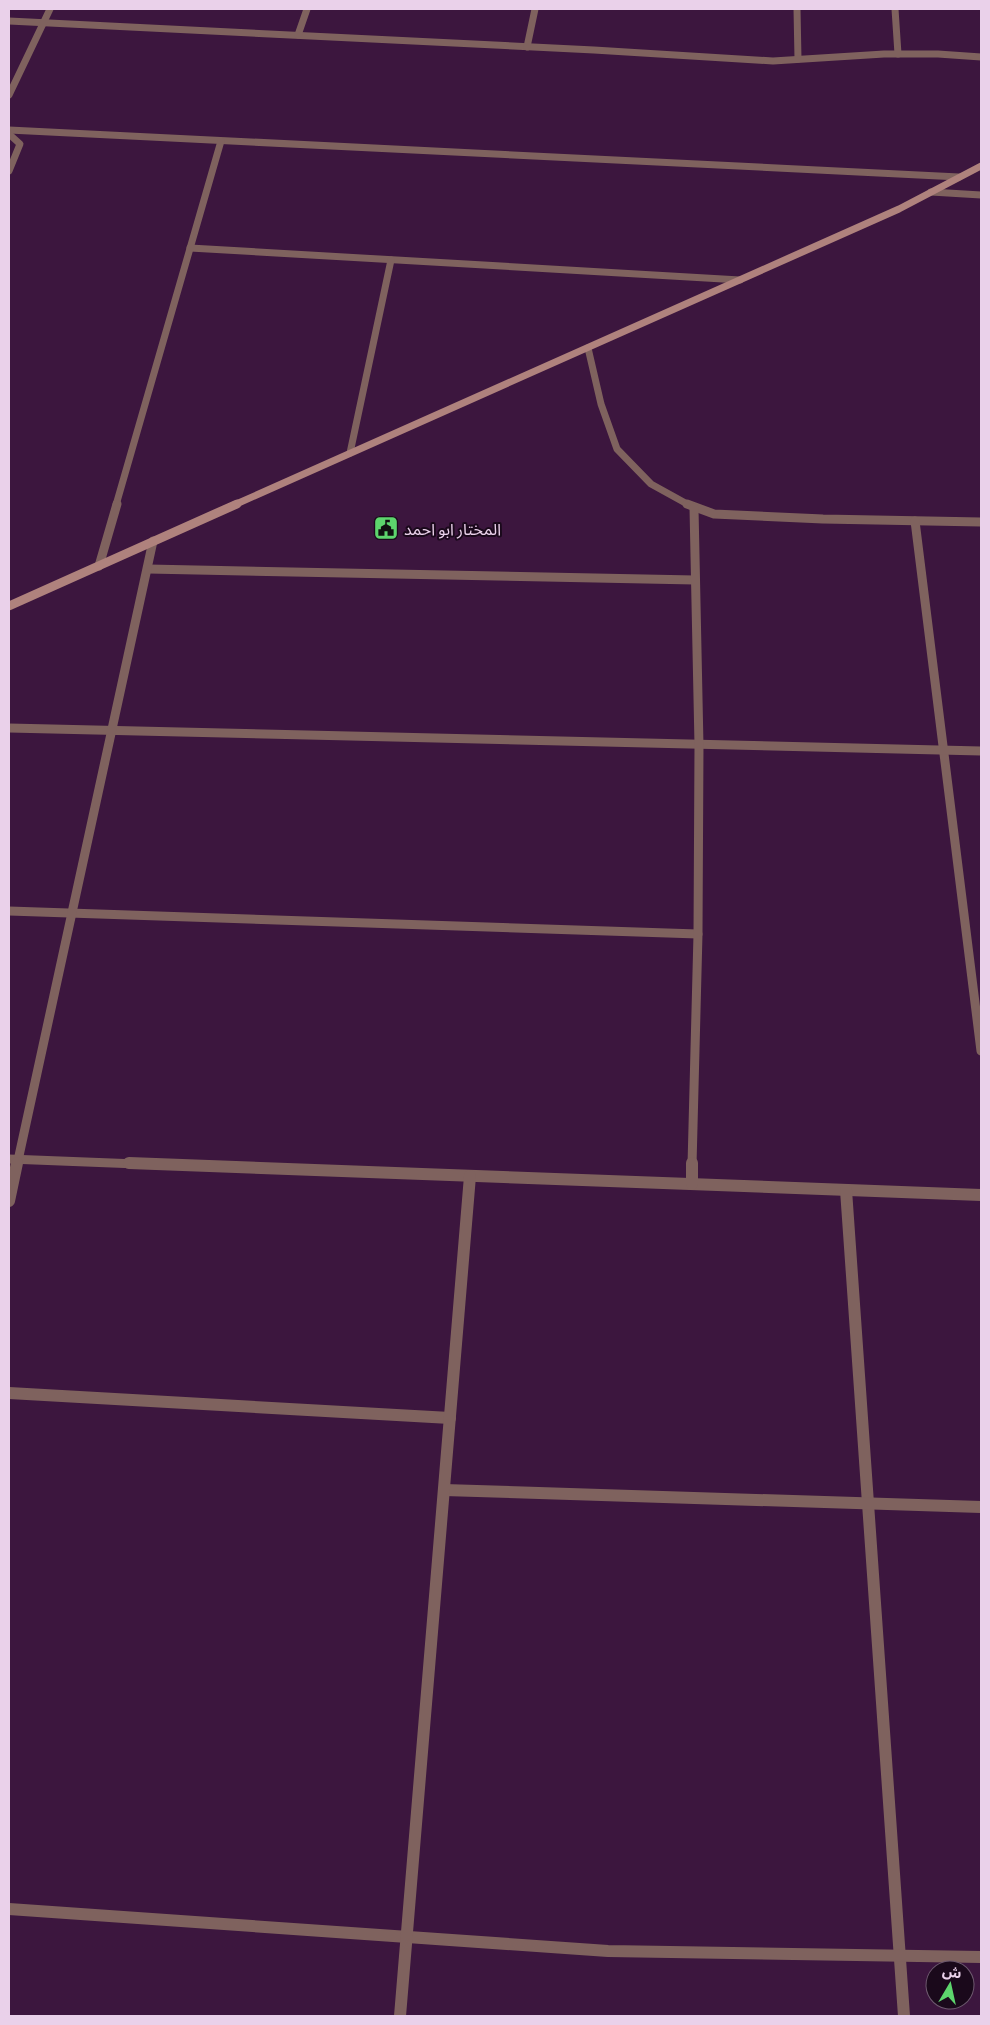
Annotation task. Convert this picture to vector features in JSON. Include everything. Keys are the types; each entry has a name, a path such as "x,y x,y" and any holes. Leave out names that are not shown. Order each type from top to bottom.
{"main road":[{"path":"9,606 899,209 981,166"}],"street":[{"path":"9,94 50,9"},
{"path":"298,35 307,9"},
{"path":"527,47 535,9"},
{"path":"797,9 798,59"},
{"path":"895,9 898,54"},
{"path":"9,21 773,61 898,54 981,57"},
{"path":"9,132 959,177"},
{"path":"9,132 20,144 9,171"},
{"path":"99,566 221,141"},
{"path":"931,192 981,196"},
{"path":"190,248 740,280"},
{"path":"350,454 391,260"},
{"path":"588,348 601,404 617,449 650,484 694,508 714,514 824,519 981,522"},
{"path":"692,1184 698,934 699,745 694,508"},
{"path":"915,521 981,1051"},
{"path":"9,1201 13,1159 72,913 154,541"},
{"path":"148,569 695,580"},
{"path":"9,728 981,751"},
{"path":"9,911 698,934"},
{"path":"13,1159 981,1195"},
{"path":"400,2016 470,1176"},
{"path":"846,1190 904,2016"},
{"path":"9,1393 450,1418"},
{"path":"444,1490 981,1506"},
{"path":"9,1909 608,1951 981,1957"}],"place":[{"name":"المختار ابو احمد","path":"386,528"}]}
